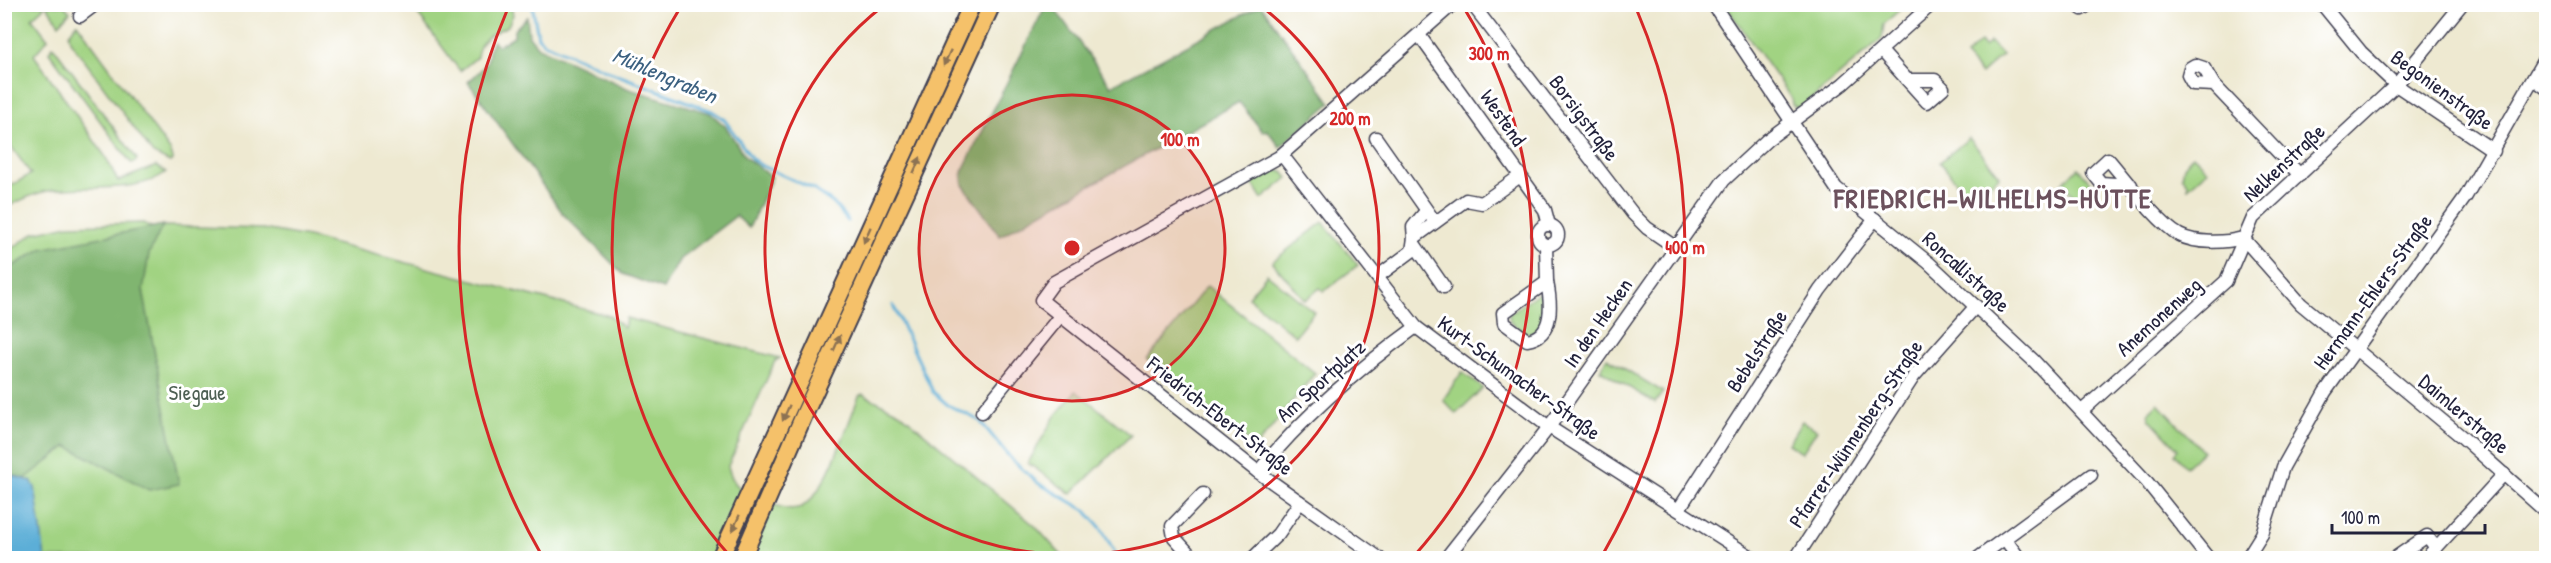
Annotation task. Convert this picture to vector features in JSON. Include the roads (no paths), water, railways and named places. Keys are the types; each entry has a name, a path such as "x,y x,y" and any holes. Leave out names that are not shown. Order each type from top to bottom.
{"highway":[{"path":"720,558 972,4"},
{"path":"742,558 770,498 804,415 992,4"}],"street":[{"path":"80,16 96,4"},
{"path":"1282,155 1453,4"},
{"name":"Borsigstraße","path":"1472,4 1633,214 1647,228 1675,247"},
{"name":"Roncallistraße","path":"1713,4 1836,188 1976,306 2034,361 2147,482 2208,558"},
{"name":"In den Hecken","path":"1446,558 1549,427 1731,171 1767,140 1882,52 1932,4"},
{"path":"2074,4 2082,9 2090,4"},
{"name":"Begonienstraße","path":"2322,4 2361,52 2396,85 2494,151"},
{"name":"Nelkenstraße","path":"2243,238 2253,218 2396,85 2459,6"},
{"name":"Westend","path":"1419,35 1545,210 1549,225 1540,229 1538,234 1539,239 1546,245 1547,282"},
{"path":"1882,52 1907,80"},
{"name":"Hermann-Ehlers-Straße","path":"2247,558 2262,534 2283,467 2339,369 2450,219 2494,151 2547,56"},
{"path":"2534,80 2547,88"},
{"path":"2214,85 2300,175"},
{"path":"1376,138 1435,222"},
{"name":"Kurt-Schumacher-Straße","path":"1282,155 1416,327 1549,427 1754,558"},
{"name":"Friedrich-Ebert-Straße","path":"1282,155 1054,282 1041,300 1365,555 1379,558"},
{"path":"1414,242 1435,222 1466,200 1482,203 1520,176"},
{"path":"2131,185 2179,234 2190,240 2243,238 2286,291 2355,348"},
{"path":"1377,278 1412,251 1413,227 1426,210"},
{"name":"Bebelstraße","path":"1679,509 1832,271 1875,219"},
{"name":"Anemonenweg","path":"2082,411 2226,281 2243,238"},
{"path":"1414,242 1444,287"},
{"path":"1547,282 1551,300 1548,321 1539,335 1527,340 1504,323 1503,313 1547,282"},
{"name":"Pfarrer-Wünnenberg-Straße","path":"1796,558 1914,376 1976,306"},
{"path":"982,412 1061,315"},
{"name":"Am Sportplatz","path":"1258,472 1282,443 1346,382 1416,327"},
{"name":"Daimlerstraße","path":"2355,348 2547,513"},
{"path":"2426,558 2504,474"},
{"path":"1978,558 2091,476"},
{"path":"1193,558 1174,537 1172,526 1203,494"},
{"path":"1253,558 1278,534 1300,502"},
{"path":"2395,558 2427,536 2436,548"},
{"path":"2005,539 2019,558"}],"water":[{"path":"4,473 31,481 35,487 45,558 5,558"}],"waterway":[{"name":"Mühlengraben","path":"532,4 538,37 544,43 610,72 712,111 724,119 752,159 762,166 813,189 833,203 848,221"},
{"name":"Mühlengraben","path":"893,305 933,392 948,405 980,421 1012,460 1038,483 1085,510 1101,528 1118,558"}],"district":[{"name":"FRIEDRICH-WILHELMS-HÜTTE","path":"1993,199"}],"park label":[{"name":"Siegaue","path":"197,393"}]}
